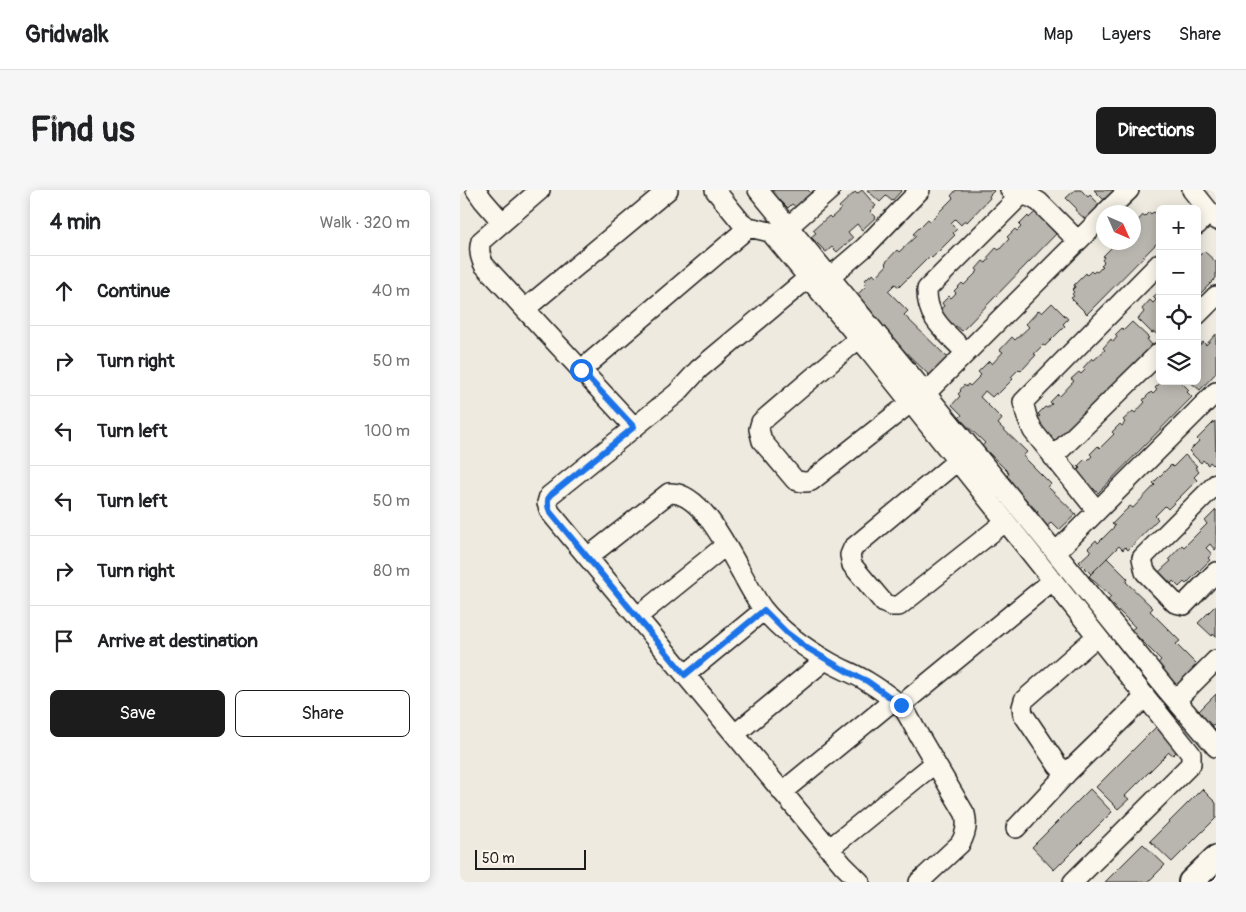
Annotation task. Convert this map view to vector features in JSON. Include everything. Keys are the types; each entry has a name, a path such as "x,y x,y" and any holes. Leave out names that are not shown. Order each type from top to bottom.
{"main road":[{"path":"1191,882 1216,858"}],"lane":[{"path":"476,190 502,222"},
{"path":"540,190 480,241 480,256 484,265 634,427"},
{"path":"525,309 668,190"},
{"path":"715,190 741,222 749,227 770,232 858,339 918,398 1056,552 1215,745"},
{"path":"758,190 830,277 918,398 957,461 1191,754 1191,764 1073,882"},
{"path":"788,227 830,190"},
{"path":"830,277 865,246 920,190"},
{"path":"1113,205 1129,190"},
{"path":"1192,190 1209,211"},
{"path":"966,353 935,320 928,305 927,289 1016,192 1042,204 1078,241"},
{"path":"858,339 761,422 759,429 762,441 795,480 802,483 811,481 918,398 966,353 1096,223"},
{"path":"581,370 749,227"},
{"path":"1097,511 1033,431 1023,402 1156,267"},
{"path":"808,278 699,369 677,393 549,496 548,507 550,512 829,849 860,882"},
{"path":"1201,311 1216,296"},
{"path":"1053,457 1156,356"},
{"path":"1056,552 1216,392"},
{"path":"957,461 853,548 850,555 852,565 884,603 891,606 899,606 1005,522"},
{"path":"1216,484 1142,558 1145,572 1176,603 1184,605 1216,572"},
{"path":"588,557 669,493 680,494 698,506 715,527 754,597 787,633 825,660 867,681 897,702 965,814 966,830 960,844 919,882"},
{"path":"637,617 726,545"},
{"path":"782,792 1052,581"},
{"path":"685,675 764,610"},
{"path":"1068,772 1058,766 1023,714 1023,703 1024,700 1097,636"},
{"path":"734,734 825,660"},
{"path":"1176,700 1216,660"},
{"path":"1016,828 1068,772 1145,697"},
{"path":"829,849 935,763"}],"building":[{"path":"774,190 808,190 813,195 798,209 792,204 788,208 772,192"},
{"path":"862,190 876,206 870,211 876,217 862,230 857,224 848,232 853,238 837,252 832,247 826,252 811,237 816,233 813,230 829,216 831,218 841,209 839,207 855,192 857,194"},
{"path":"867,190 902,190 892,201 886,196 880,202"},
{"path":"956,190 994,191 989,196 990,198 967,222 965,220 961,225 955,219 951,223 957,229 953,233 955,235 932,258 930,256 899,287 895,284 888,291 908,311 904,315 950,360 932,378 886,333 887,331 868,312 870,309 856,296 866,286 864,284 865,280 873,274 876,277 897,250 899,252 916,236 913,234 928,219 930,221 953,198 951,196"},
{"path":"1075,190 1081,190 1088,197 1090,195 1100,205 1096,205 1096,211 1086,220 1066,198"},
{"path":"1094,190 1116,190 1105,201"},
{"path":"1036,211 1053,228 1051,229 1056,234 962,331 956,326 954,327 938,311 944,306 942,303 949,296 951,298 956,293 954,291 962,283 964,285 978,271 976,269 983,261 986,263 989,259 987,258 996,248 999,250 1009,239 1007,237 1015,229 1017,231 1021,227 1019,225"},
{"path":"1149,212 1151,214 1156,212 1156,244 1087,314 1071,298 1074,296 1072,290 1075,287 1074,285 1086,273 1087,275 1091,271 1093,273 1097,272 1103,266 1101,265 1104,262 1102,260 1103,256 1109,250 1141,250 1141,217"},
{"path":"1204,251 1216,262 1216,278 1201,293 1201,254"},
{"path":"1150,300 1153,303 1156,300 1156,334 1152,333 1138,319 1144,312 1142,309"},
{"path":"1052,303 1068,319 1063,324 1065,326 1034,354 1036,355 1021,371 1019,369 1011,377 1013,379 997,395 996,393 992,397 985,391 980,397 1002,419 998,424 1027,452 1023,456 1051,484 1048,487 1076,514 1059,530 1051,522 1047,527 1035,516 1038,512 1009,482 1011,480 1007,476 1009,473 982,446 985,443 959,418 962,415 952,405 960,396 958,394 964,385 966,387 968,384 970,386 981,375 978,372 989,361 992,364 1003,352 1000,350 1012,337 1015,340 1029,327 1026,324 1039,310 1042,313"},
{"path":"1132,322 1149,338 1147,339 1152,345 1057,441 1052,436 1050,438 1034,422 1040,416 1038,414 1045,407 1047,408 1052,404 1050,402 1058,394 1060,396 1074,381 1071,379 1079,372 1081,374 1085,370 1083,368 1092,358 1094,360 1105,350 1103,348 1111,339 1113,342 1117,337 1115,335 1122,328 1124,330"},
{"path":"1216,334 1216,373 1200,390 1194,385 1201,385 1201,344 1203,342 1206,345"},
{"path":"1158,385 1184,385 1192,397 1098,493 1093,488 1091,490 1074,474 1080,468 1078,466 1085,459 1087,461 1092,456 1090,454 1098,446 1100,448 1114,434 1112,432 1120,424 1122,426 1125,422 1123,420 1133,411 1135,413 1145,402 1143,400 1151,392 1153,394 1157,390 1155,388"},
{"path":"1215,421 1216,462 1213,465 1210,462 1208,465 1203,460 1201,463 1189,451 1199,441 1197,439"},
{"path":"1185,455 1197,466 1195,467 1199,472 1194,477 1197,480 1168,509 1165,506 1155,516 1158,519 1128,550 1125,547 1123,550 1119,546 1091,574 1079,562 1091,551 1088,548 1096,540 1098,543 1115,526 1112,524 1130,506 1133,508 1155,485 1153,483 1171,465 1173,467"},
{"path":"1216,510 1216,549 1210,544 1206,548 1212,554 1208,558 1210,560 1186,584 1184,582 1179,587 1173,581 1171,584 1159,572 1171,561 1169,559 1182,545 1184,547 1207,524 1205,521"},
{"path":"1107,558 1128,579 1126,582 1153,608 1150,611 1180,641 1176,644 1201,669 1181,689 1156,665 1161,660 1131,630 1135,627 1108,600 1111,597 1089,576"},
{"path":"1216,605 1216,637 1213,634 1212,636 1198,623"},
{"path":"1216,694 1216,727 1213,724 1210,727 1196,714"},
{"path":"1157,726 1180,748 1173,755 1169,752 1125,796 1129,799 1118,809 1096,787"},
{"path":"1090,789 1112,812 1054,870 1032,847"},
{"path":"1202,789 1216,803 1216,818 1172,862 1150,841"},
{"path":"1143,844 1165,865 1148,882 1105,882"}],"route":[{"path":"581,370 634,427 549,496 548,507 550,512 685,675 764,610 787,633 807,648 829,662 867,681 901,705"}]}
